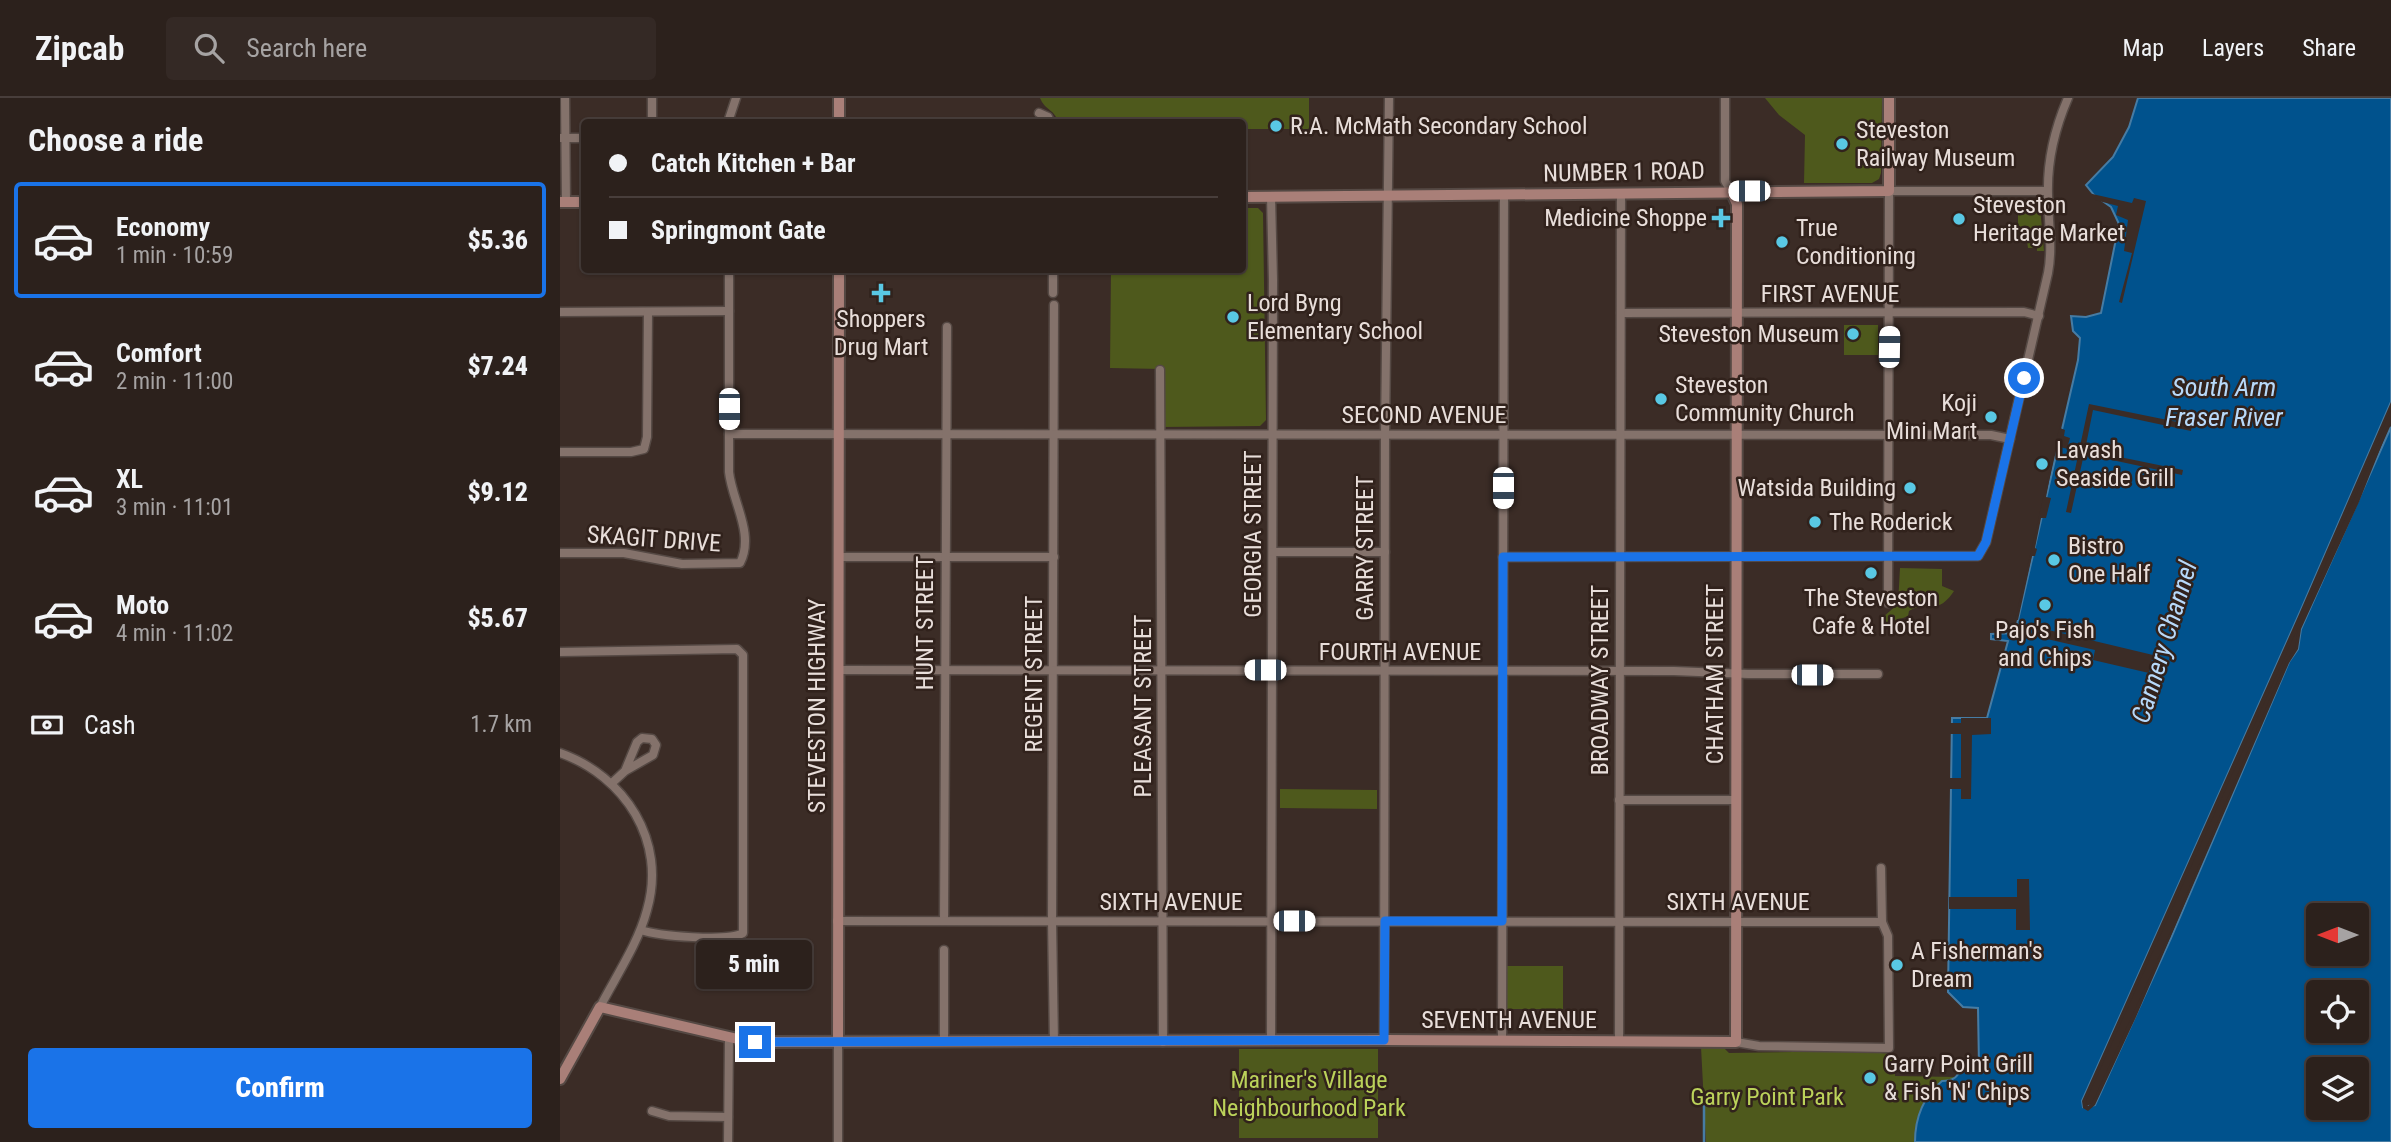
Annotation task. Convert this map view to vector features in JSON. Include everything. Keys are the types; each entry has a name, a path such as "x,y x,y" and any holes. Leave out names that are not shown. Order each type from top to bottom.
{"street":[{"path":"565,98 563,202 581,202"},
{"path":"652,98 652,119"},
{"path":"729,119 736,98"},
{"path":"839,98 839,119"},
{"name":"GARRY STREET","path":"1384,1040 1385,434 1389,98"},
{"name":"CHATHAM STREET","path":"1725,98 1725,181 1737,204 1736,1042"},
{"path":"1888,603 1889,98"},
{"path":"1503,557 1978,556 1985,547 2039,316 2051,254 2047,191 2052,146 2067,98"},
{"path":"1039,113 1049,119"},
{"path":"563,138 581,138"},
{"name":"NUMBER 1 ROAD","path":"1246,197 1731,191 2047,191"},
{"path":"1502,1040 1504,194"},
{"name":"BROADWAY STREET","path":"1619,1041 1621,194"},
{"name":"GEORGIA STREET","path":"1271,197 1271,1040"},
{"path":"729,273 729,434"},
{"name":"STEVESTON HIGHWAY","path":"838,1142 839,273"},
{"path":"1053,273 1053,293"},
{"name":"REGENT STREET","path":"1054,306 1054,1042"},
{"path":"560,312 729,311"},
{"path":"560,452 631,452 644,449 647,437 648,312"},
{"name":"FIRST AVENUE","path":"1621,313 2024,312 2039,316"},
{"name":"HUNT STREET","path":"944,920 947,327"},
{"name":"PLEASANT STREET","path":"1160,370 1163,1042"},
{"name":"SECOND AVENUE","path":"729,434 1992,435 2010,439"},
{"name":"SKAGIT DRIVE","path":"560,552 624,553 682,564 740,563 743,558 742,520 730,481 729,434"},
{"path":"1273,552 1385,552"},
{"path":"838,557 1054,557"},
{"path":"560,652 737,649 743,655 743,933 731,937 709,937 659,935 641,930"},
{"name":"FOURTH AVENUE","path":"838,670 1674,671 1878,674"},
{"path":"612,783 625,771 653,755 656,745 652,739 642,738 637,742 625,771"},
{"path":"560,753 592,768 612,783 631,805 648,845 652,884 641,930 560,1079"},
{"path":"1619,800 1736,800"},
{"path":"1881,868 1882,922"},
{"name":"SIXTH AVENUE","path":"837,921 1882,922"},
{"name":"SEVENTH AVENUE","path":"600,1007 755,1042 1502,1040 1736,1042 1759,1046 1887,1048 1888,936 1882,922"},
{"path":"944,950 944,1041"},
{"path":"728,1142 729,1037"},
{"path":"652,1111 669,1116 728,1116"}],"green space":[{"path":"1040,98 1309,98 1309,129 1246,129 1246,119 1057,119"},
{"path":"1765,98 1882,98 1879,179 1872,183 1804,183 1805,135 1779,115"},
{"path":"2035,201 2040,207 2044,251 2028,248 2027,241 2018,241 2018,202"},
{"path":"1246,208 1258,208 1263,213 1266,420 1260,426 1162,427 1162,369 1110,368 1111,273 1246,273"},
{"path":"1844,325 1878,325 1878,355 1844,355"},
{"path":"1900,568 1942,569 1942,586 1954,591 1942,604 1915,608 1909,611 1908,616 1881,624 1882,618 1898,604"},
{"path":"1280,789 1377,790 1377,809 1280,808"},
{"path":"1507,966 1563,966 1563,1009 1507,1009"},
{"name":"Garry Point Park","path":"1701,1047 1723,1047 1729,1053 1855,1051 1894,1054 1895,1076 1957,1077 1951,1081 1942,1081 1915,1132 1915,1142 1706,1142"},
{"name":"Mariner's Village Neighbourhood Park","path":"1239,1049 1378,1049 1378,1138 1239,1138"}],"water":[{"name":"South Arm Fraser River","path":"2138,98 2391,98 2391,402 2082,1101 2083,1107 2095,1105 2171,938 2289,662 2298,649 2301,629 2391,427 2391,1142 1915,1142 1919,1116 1930,1094 1942,1081 1955,1078 1963,1067 1979,1067 1978,1008 1963,1007 1948,992 1952,718 1987,718 2008,641 1991,639 1991,634 2015,633 2078,360 2080,338 2073,331 2071,316 2086,317 2101,313 2119,224 2111,207 2094,195 2086,185 2113,157 2129,127"}],"pier":[{"path":"2088,193 2132,203 2134,198 2146,201 2122,303 2119,302 2132,253 2124,251 2128,220 2116,215 2118,206 2095,200"},
{"path":"2069,386 2060,428 2065,430 2064,436 2070,438 2068,449 2056,446 2046,497 2051,498 2046,518 2041,518 2035,548 2037,549 2035,556 2032,556 2018,620 2015,620"},
{"path":"2391,402 2391,410 2312,596 2384,432 2390,424 2359,502 2301,629 2298,649 2289,663 2136,1017 2095,1105 2088,1111 2083,1108 2082,1101","holes":["2298,628 2295,648 2286,661 2168,937 2092,1103 2088,1106 2086,1101"]},
{"path":"2089,404 2192,425 2191,431 2093,410 2086,445 2105,449 2105,454 2183,470 2182,475 2084,454 2071,513 2066,512"},
{"path":"2040,628 2153,655 2149,673 2093,660 2095,650 2038,637"},
{"path":"1961,718 1991,718 1991,734 1972,735 1971,799 1961,799 1961,789 1948,789 1948,778 1961,778 1961,734 1948,734 1948,723 1961,723"},
{"path":"2017,879 2029,879 2030,930 2016,930 2016,909 1949,909 1949,897 2017,897"}],"waterway":[{"path":"1704,1104 1704,1142"}],"place":[{"name":"R.A. McMath Secondary School","path":"1276,126"},
{"name":"Steveston Railway Museum","path":"1842,144"},
{"name":"Medicine Shoppe","path":"1721,218"},
{"name":"Steveston Heritage Market","path":"1959,219"},
{"name":"True Conditioning","path":"1782,242"},
{"name":"Shoppers Drug Mart","path":"881,293"},
{"name":"Lord Byng Elementary School","path":"1233,317"},
{"name":"Steveston Museum","path":"1853,334"},
{"name":"Steveston Community Church","path":"1661,399"},
{"name":"Koji Mini Mart","path":"1991,417"},
{"name":"Lavash Seaside Grill","path":"2042,464"},
{"name":"Watsida Building","path":"1910,488"},
{"name":"The Roderick","path":"1815,522"},
{"name":"Bistro One Half","path":"2054,560"},
{"name":"The Steveston Cafe & Hotel","path":"1871,573"},
{"name":"Pajo's Fish and Chips","path":"2045,605"},
{"name":"A Fisherman's Dream","path":"1897,965"},
{"name":"Garry Point Grill & Fish 'N' Chips","path":"1870,1078"}],"route":[{"path":"755,1042 1384,1040 1385,921 1502,921 1503,557 1978,556 1985,547 2024,378"}],"water label":[{"name":"Cannery Channel","path":"2164,642"}]}
